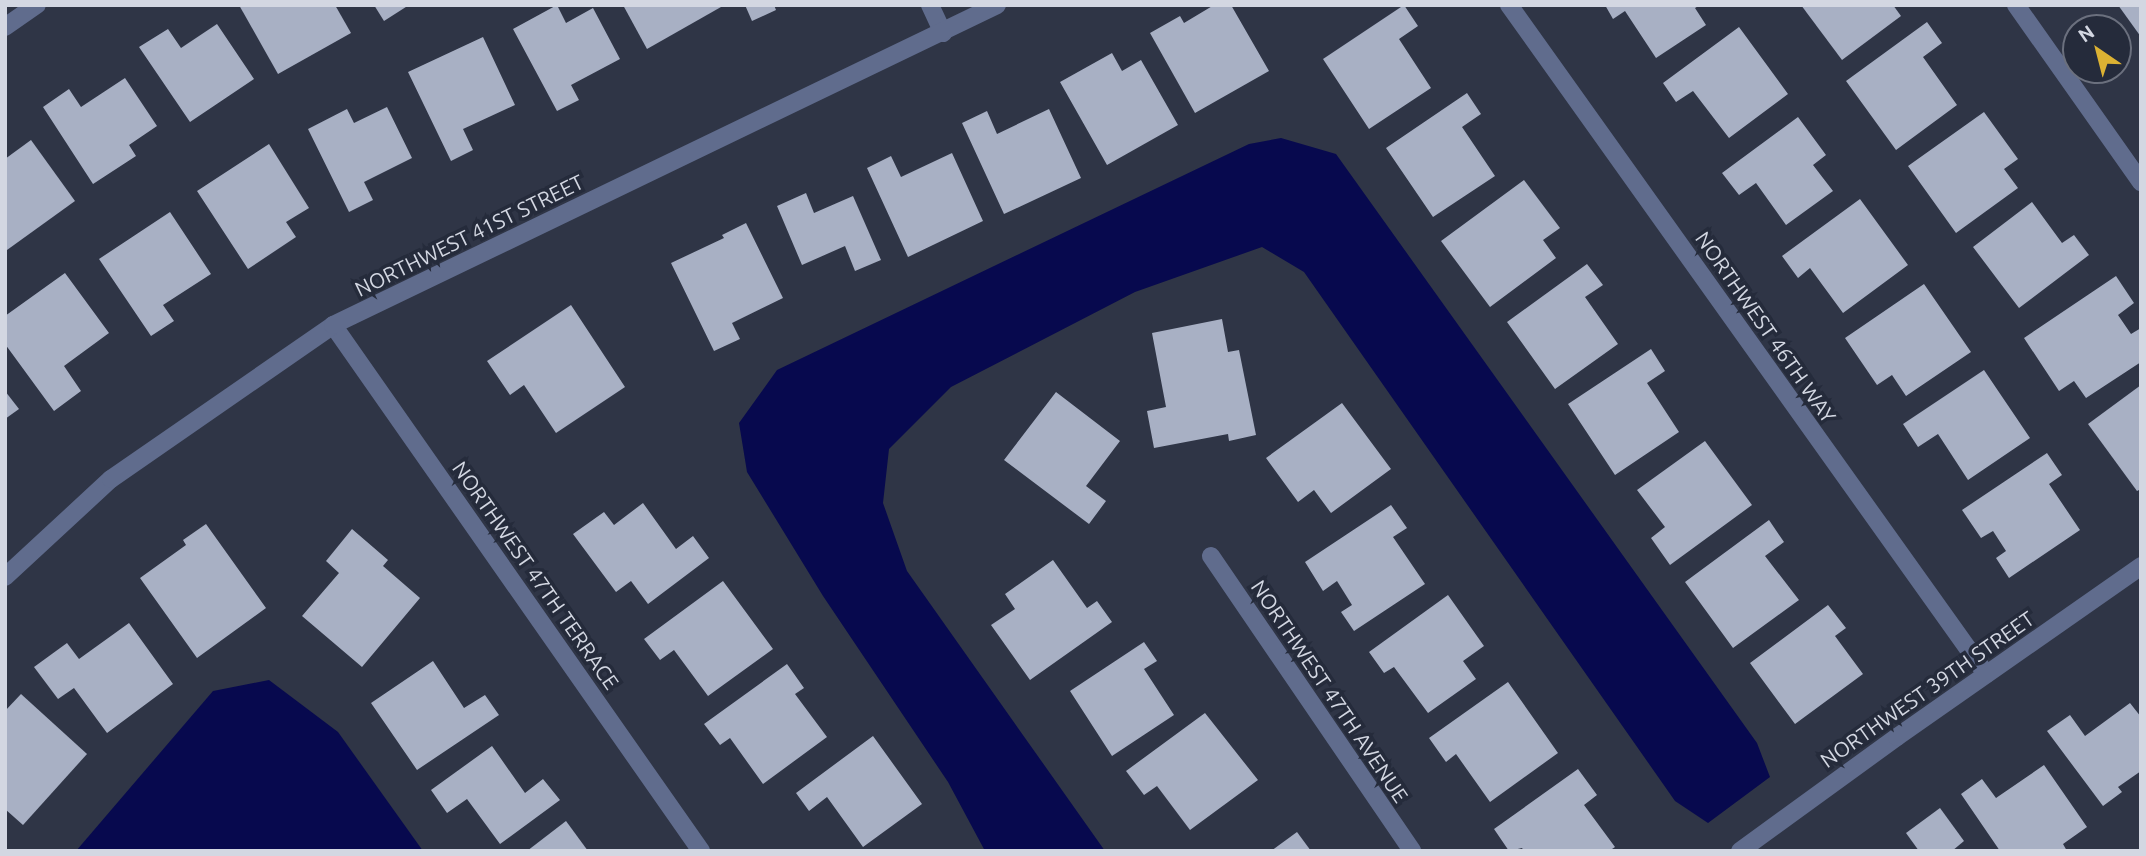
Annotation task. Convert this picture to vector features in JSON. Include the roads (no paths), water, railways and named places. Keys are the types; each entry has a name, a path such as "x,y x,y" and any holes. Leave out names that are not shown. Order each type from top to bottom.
{"street":[{"path":"5,27 37,5"},
{"path":"930,5 943,33"},
{"name":"NORTHWEST 41ST STREET","path":"5,577 111,479 333,325 997,5"},
{"name":"NORTHWEST 46TH WAY","path":"1509,5 1986,674"},
{"path":"2016,5 2141,182"},
{"name":"NORTHWEST 47TH TERRACE","path":"333,325 701,851"},
{"name":"NORTHWEST 47TH AVENUE","path":"1211,556 1412,851"},
{"name":"NORTHWEST 39TH STREET","path":"1740,851 2141,566"}]}
